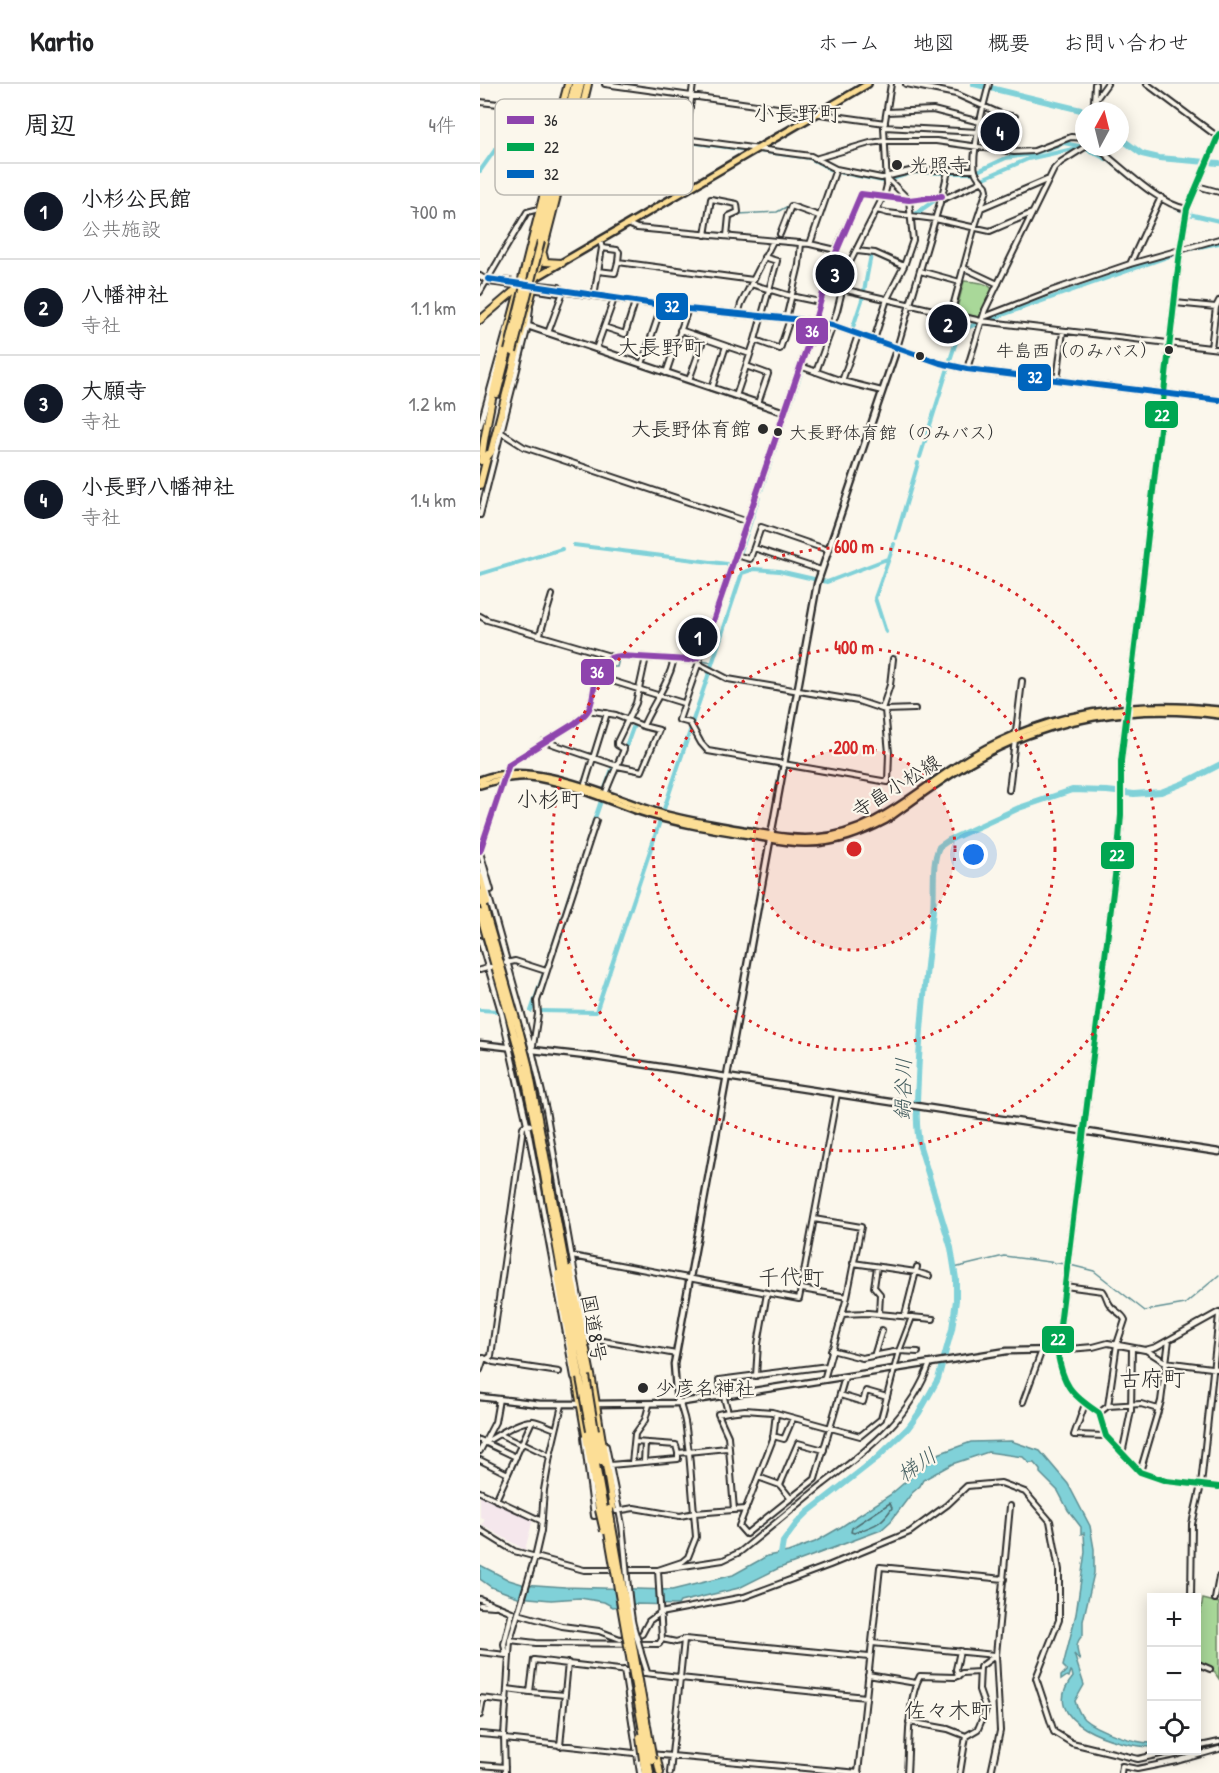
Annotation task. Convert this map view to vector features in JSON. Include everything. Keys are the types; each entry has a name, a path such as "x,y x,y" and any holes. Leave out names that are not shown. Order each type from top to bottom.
{"highway":[{"path":"564,99 568,84"},
{"path":"574,99 575,84"},
{"path":"575,99 581,84"},
{"path":"584,99 588,84"},
{"path":"524,269 524,258 539,195"},
{"path":"480,462 509,324 542,195"},
{"path":"480,462 541,245 553,195"},
{"path":"488,456 537,285 541,245 551,235 560,195"},
{"path":"541,245 545,262 548,264 562,263"},
{"path":"480,320 520,286 537,285"},
{"path":"499,303 509,303 513,310"},
{"path":"486,490 488,456 511,351"},
{"path":"480,878 506,984"},
{"name":"国道8号","path":"480,893 506,984 525,1064 557,1220 559,1246"},
{"name":"国道8号","path":"480,912 492,969 517,1034"},
{"path":"480,926 492,969"},
{"name":"国道8号","path":"525,1064 551,1211 564,1258 585,1376 590,1430 608,1510 627,1638 640,1700"},
{"path":"564,1258 561,1297 580,1404 590,1430 608,1510"},
{"path":"585,1376 596,1404 608,1510"},
{"name":"国道8号","path":"619,1583 650,1760 650,1773"},
{"path":"645,1773 650,1760"},
{"name":"国道8号","path":"650,1760 657,1773"}],"main road":[{"path":"693,186 868,84"},
{"path":"537,285 562,263 677,195"},
{"name":"寺畠小松線","path":"480,785 505,776 539,779 664,819 807,844 833,841 861,832 886,820 976,759 1015,737 1081,714 1127,709 1198,707 1219,710"},
{"name":"寺畠小松線","path":"1127,709 1219,715"},
{"name":"寺畠小松線","path":"480,780 540,774 680,818 770,837"}],"street":[{"path":"605,84 818,113 884,125 978,132"},
{"path":"691,99 693,84"},
{"path":"816,372 848,266 877,210 887,185 884,125 891,84"},
{"path":"906,84 956,94 1000,114 1015,117"},
{"path":"951,314 987,190 975,170 978,132 989,84"},
{"path":"1094,102 1095,84"},
{"path":"1094,102 1107,84"},
{"path":"1147,84 1219,136 1186,211 1180,251 1127,709 1115,871 1057,1350 1060,1369 1065,1381 1078,1400 1099,1413 1106,1436 1140,1473 1166,1481 1219,1487"},
{"path":"480,102 495,104"},
{"path":"887,112 933,110 980,122"},
{"path":"816,159 870,142 936,141 1014,152 1034,151 1075,137"},
{"path":"693,140 811,156 836,169 881,178 914,170 975,170"},
{"path":"967,369 982,319 1049,179 1056,166 1075,155"},
{"path":"1107,156 1135,179 1186,211"},
{"path":"810,244 836,169"},
{"path":"659,1570 682,1562 688,1557 696,1542 689,1452 674,1364 818,580 897,348 948,171"},
{"path":"874,340 887,299 904,266 913,240 909,200 886,177"},
{"path":"981,208 1049,179"},
{"path":"893,659 884,710 889,753 888,782 708,751 690,723 679,720 808,344 836,250 861,194 909,200 941,198 981,182"},
{"path":"1197,186 1219,192"},
{"path":"1130,264 1161,197"},
{"path":"705,235 711,199 737,204 738,212 729,216 727,237"},
{"path":"780,234 791,206 819,216"},
{"path":"480,292 527,212 535,210"},
{"path":"877,210 990,231 1033,212"},
{"path":"628,224 637,228 801,243 836,250"},
{"path":"982,319 1051,291 1130,264 1219,239"},
{"path":"594,296 602,248 600,241"},
{"path":"738,315 773,241"},
{"path":"755,340 780,349 788,319 790,296 801,243"},
{"path":"598,271 615,273 618,262 619,252 617,250 602,248"},
{"path":"857,251 875,253 904,266"},
{"path":"736,396 762,317 777,261 764,257"},
{"path":"618,262 752,282 790,296 820,302"},
{"path":"963,268 998,284"},
{"path":"920,272 960,282"},
{"path":"480,276 504,282"},
{"path":"488,279 491,277 510,281 520,286 559,287 563,291"},
{"path":"537,285 662,306 814,321 832,325 940,363 967,369 1219,400"},
{"path":"842,289 910,306 982,319 1219,349"},
{"path":"548,333 563,291"},
{"path":"596,349 614,299"},
{"path":"480,515 528,326 531,301"},
{"path":"1211,348 1216,307 1219,301"},
{"path":"604,327 625,334 635,302"},
{"path":"1175,303 1216,307"},
{"path":"642,364 662,306"},
{"path":"666,373 688,309"},
{"path":"480,426 504,333 509,324"},
{"path":"808,344 832,325"},
{"path":"528,326 784,412"},
{"path":"680,330 750,354"},
{"path":"1057,381 1063,331"},
{"path":"842,381 858,334"},
{"path":"689,380 704,338"},
{"path":"712,388 726,346"},
{"path":"746,366 768,374 758,403"},
{"path":"800,366 842,381 883,391"},
{"path":"500,432 524,447 748,522"},
{"path":"736,555 750,559 761,527 828,550"},
{"path":"754,548 821,570"},
{"path":"540,634 552,595"},
{"path":"480,616 610,656 689,660 697,658 702,653"},
{"path":"488,891 491,890 480,852 509,764 575,723 588,710 596,676 604,660 610,656"},
{"path":"605,795 612,772 624,749 617,745 617,742 636,703 646,657"},
{"path":"643,726 652,706 661,695 674,660"},
{"path":"699,664 728,679 858,701 884,710 915,709"},
{"path":"596,676 683,703"},
{"path":"1009,790 1022,681"},
{"path":"544,741 617,766 644,770 659,730 607,713 588,710"},
{"path":"584,788 607,713"},
{"path":"532,1050 538,1014 537,1001 596,821"},
{"path":"480,865 532,1050 557,1179 564,1258 586,1338 592,1373 585,1376"},
{"path":"480,940 492,969 529,1124 571,1370 577,1386"},
{"path":"507,962 515,961 546,971"},
{"path":"480,970 492,969"},
{"path":"480,1044 728,1077 1219,1152"},
{"path":"564,1258 799,1299 837,1094"},
{"path":"484,1358 491,1356 523,1126 529,1124"},
{"path":"814,1219 861,1227 847,1297 824,1380"},
{"path":"853,1263 916,1269 929,1276"},
{"path":"877,1267 874,1287 880,1294 879,1314"},
{"path":"905,1316 916,1269"},
{"path":"1065,1286 1102,1291 1107,1295 1110,1306 1124,1316 1125,1320 1117,1344 1108,1406"},
{"path":"802,1289 847,1297"},
{"path":"756,1376 758,1344 767,1293"},
{"path":"1145,1350 1156,1347 1219,1313"},
{"path":"1191,1593 1192,1524 1201,1485 1219,1313"},
{"path":"842,1314 879,1314 933,1319"},
{"path":"734,1510 730,1453 727,1448 728,1436 718,1414 745,1410 776,1413 860,1436 881,1419 899,1351 912,1317"},
{"path":"874,1356 882,1330"},
{"path":"586,1338 676,1354"},
{"path":"1140,1473 1158,1409 1169,1340"},
{"path":"480,1397 562,1405 679,1403 1007,1351 1057,1350 1093,1347 1108,1343 1145,1350 1166,1362 1219,1369"},
{"path":"1122,1454 1131,1406 1132,1348"},
{"path":"831,1350 856,1357 899,1351 918,1352"},
{"path":"1023,1402 1042,1350"},
{"path":"480,1370 484,1358"},
{"path":"484,1358 493,1362 559,1372"},
{"path":"480,1530 514,1551 584,1570 659,1570 723,1560 740,1552 891,1428 924,1382 930,1363"},
{"path":"728,1412 719,1380 828,1366"},
{"path":"776,1413 773,1436 739,1526 748,1535 815,1479 845,1377"},
{"path":"840,1395 863,1402 867,1391 887,1397"},
{"path":"480,1451 482,1442 495,1422 499,1399"},
{"path":"1085,1404 1074,1435 1106,1436"},
{"path":"1099,1413 1108,1406 1141,1404 1158,1409"},
{"path":"505,1773 507,1655 535,1558 550,1456 562,1405"},
{"path":"632,1464 635,1434 645,1420 648,1405"},
{"path":"773,1436 784,1439 793,1418"},
{"path":"482,1442 501,1435 511,1427 532,1421 556,1429"},
{"path":"496,1500 532,1421"},
{"path":"598,1422 610,1465 608,1510 622,1525 632,1620 647,1672"},
{"path":"501,1435 550,1456"},
{"path":"482,1442 516,1457"},
{"path":"610,1465 678,1460 676,1445 635,1442"},
{"path":"644,1462 645,1443"},
{"path":"780,1485 798,1443 824,1450"},
{"path":"678,1453 727,1448"},
{"path":"480,1460 508,1474"},
{"path":"758,1477 780,1485 791,1499"},
{"path":"519,1612 562,1626 599,1631 620,1639 642,1634 649,1621 659,1612 744,1597 830,1565 910,1532 947,1505 967,1486 1001,1483 1025,1492 1050,1521 1059,1570 1059,1620 1036,1678 1054,1732 1072,1743 1138,1759 1156,1755"},
{"path":"480,1492 542,1521"},
{"path":"991,1773 1000,1731 996,1655 1010,1506"},
{"path":"608,1510 634,1508 680,1516 746,1509"},
{"path":"480,1734 560,1746 858,1773 880,1567 1004,1579"},
{"path":"510,1640 659,1644 662,1639 659,1612 659,1570"},
{"path":"1215,1599 1219,1577"},
{"path":"480,1599 512,1612 504,1644 507,1655"},
{"path":"480,1605 495,1606"},
{"path":"662,1639 676,1642 685,1639 869,1657"},
{"path":"670,1773 685,1639"},
{"path":"872,1643 996,1655"},
{"path":"958,1676 956,1669 960,1651"},
{"path":"480,1652 507,1655"},
{"path":"966,1736 978,1729 986,1710 979,1690 980,1665 996,1655"},
{"path":"530,1692 534,1660 866,1697"},
{"path":"560,1746 568,1663"},
{"path":"1201,1665 1210,1670"},
{"path":"624,1670 635,1753 640,1773"},
{"path":"907,1773 909,1722 916,1683 920,1676 958,1676 979,1672"},
{"path":"868,1675 916,1683"},
{"path":"507,1689 565,1695"},
{"path":"480,1715 481,1699 507,1701"},
{"path":"909,1722 948,1729 966,1736"},
{"path":"960,1773 966,1736"},
{"path":"1201,1746 1219,1742"},
{"path":"1121,1773 1122,1766 1137,1771 1218,1750"},
{"path":"480,1765 506,1767"}],"shaded area":[{"path":"480,1494 533,1519 525,1550 482,1525 485,1519 480,1517"}],"green space":[{"path":"983,122 1007,127 1006,137 997,141 980,136"},
{"path":"964,281 983,283 993,290 981,315 977,317 956,312"},
{"path":"1203,1599 1219,1603 1219,1679 1211,1667 1201,1662"}],"water":[{"path":"1011,1441 1040,1451 1068,1484 1090,1526 1094,1549 1094,1573 1083,1621 1083,1635 1077,1644 1080,1661 1074,1654 1084,1685 1075,1701 1078,1711 1084,1719 1097,1727 1125,1738 1147,1742 1147,1747 1120,1742 1085,1729 1072,1719 1065,1707 1064,1693 1073,1677 1071,1671 1069,1677 1061,1680 1061,1676 1067,1670 1063,1666 1076,1614 1085,1552 1084,1533 1081,1534 1081,1527 1068,1510 1058,1491 1040,1473 1034,1463 1029,1463 1023,1457 988,1452 952,1464 923,1480 891,1521 881,1530 777,1569 739,1588 680,1602 678,1605 634,1604 613,1607 604,1602 580,1598 551,1600 518,1597 491,1587 480,1579 480,1565 522,1584 672,1590 733,1575 767,1556 788,1552 815,1542 890,1495 938,1454 971,1442"}],"waterway":[{"path":"974,84 1075,109"},
{"path":"693,143 741,149"},
{"path":"980,170 1006,158 1033,154 1064,143 1075,145"},
{"path":"1129,145 1142,154 1159,158 1219,163"},
{"path":"982,179 1028,159 1082,147 1110,161 1138,184"},
{"path":"480,171 495,150"},
{"path":"759,151 810,158 832,170"},
{"path":"839,172 883,181"},
{"path":"892,179 914,172 946,173"},
{"path":"949,173 974,173"},
{"path":"958,190 978,181"},
{"path":"914,215 938,198"},
{"path":"883,201 884,199 901,201"},
{"path":"739,214 777,212 788,206"},
{"path":"1175,207 1189,214 1219,221"},
{"path":"1185,250 1219,243"},
{"path":"988,320 1178,253"},
{"path":"864,291 871,255 874,254 890,262"},
{"path":"852,330 863,297"},
{"path":"949,363 960,330 977,324"},
{"path":"813,337 816,325 821,329"},
{"path":"804,363 810,345"},
{"path":"788,411 803,368"},
{"path":"920,457 948,368"},
{"path":"761,491 786,416"},
{"path":"896,538 918,463"},
{"path":"740,554 759,497"},
{"path":"886,632 875,598 894,544"},
{"path":"574,545 727,564"},
{"path":"480,574 562,549"},
{"path":"735,566 738,558"},
{"path":"711,667 742,573 754,569 779,571 827,582 887,559"},
{"path":"601,670 607,667 617,667 619,659 637,659"},
{"path":"662,661 670,662"},
{"path":"702,661 712,663"},
{"path":"675,662 694,662"},
{"path":"588,670 595,671"},
{"path":"692,723 710,670"},
{"path":"626,747 634,725"},
{"path":"664,809 691,728"},
{"name":"鍋谷川","path":"780,1560 783,1542 797,1523 877,1458 908,1428 938,1379 952,1329 956,1279 951,1248 920,1147 917,1121 920,1037 933,910 934,870 939,847 949,840 1019,808 1072,790 1134,794 1161,792 1219,765"},
{"path":"604,791 612,769"},
{"path":"593,824 601,801"},
{"path":"539,1011 596,1012 660,821"},
{"path":"546,968 574,882"},
{"path":"531,1011 543,976"},
{"path":"480,1010 498,1011"},
{"path":"954,1268 1004,1256 1065,1264"},
{"path":"1070,1265 1094,1271 1145,1311 1185,1304 1219,1275"}],"tunnel":[{"path":"540,1177 556,1179"}],"transit line":[{"name":"22","path":"1219,134 1187,209 1180,251 1121,761 1118,851 1057,1350 1062,1372 1069,1388 1099,1413 1106,1436 1140,1472 1166,1481 1219,1487"},
{"name":"36","path":"480,851 509,764 585,715 592,700 596,675 603,662 621,656 689,660 697,658 702,653 808,344 832,262 861,194 909,200 942,196"},
{"name":"32","path":"488,279 688,309 814,321 832,325 940,363 967,369 1219,400"}],"place":[{"name":"小長野八幡神社","path":"1000,132"},
{"name":"光照寺","path":"897,165"},
{"name":"大願寺","path":"835,274"},
{"name":"八幡神社","path":"948,324"},
{"name":"牛島西（のみバス）","path":"1169,350"},
{"name":"大長野体育館","path":"763,429"},
{"name":"大長野体育館（のみバス）","path":"778,432"},
{"name":"小杉公民館","path":"698,637"},
{"name":"少彦名神社","path":"643,1388"}],"district":[{"name":"小長野町","path":"797,113"},
{"name":"大長野町","path":"661,347"},
{"name":"小杉町","path":"549,799"},
{"name":"千代町","path":"791,1277"},
{"name":"古府町","path":"1152,1378"},
{"name":"佐々木町","path":"948,1710"}],"water label":[{"name":"梯川","path":"917,1465"}]}
